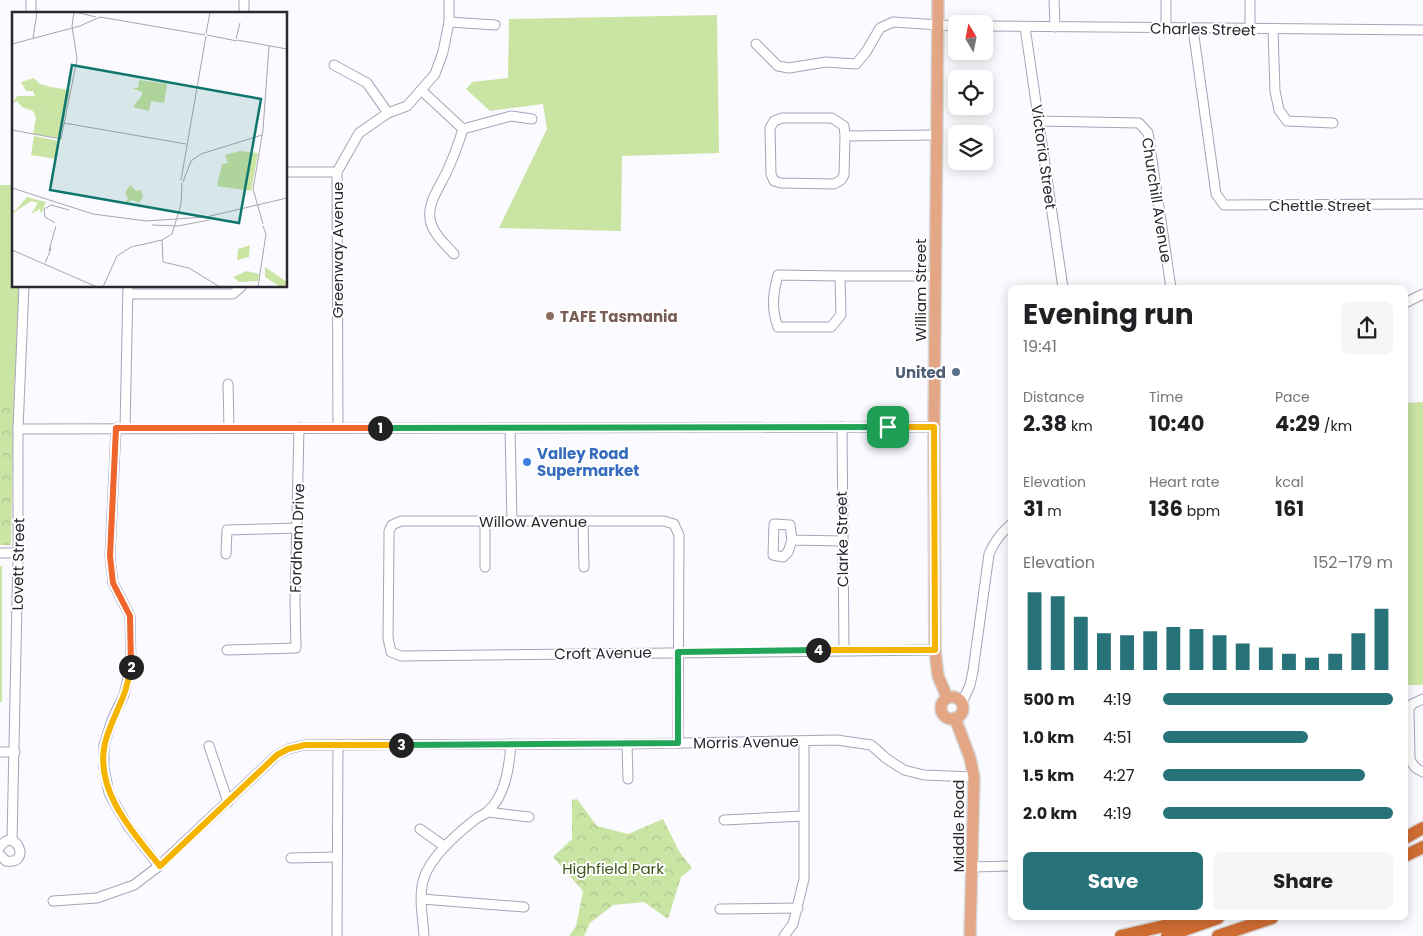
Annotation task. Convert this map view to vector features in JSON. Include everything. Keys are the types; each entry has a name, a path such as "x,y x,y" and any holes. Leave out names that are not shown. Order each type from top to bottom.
{"highway":[{"path":"1408,836 1423,828"},
{"path":"1408,854 1423,847"},
{"path":"1121,936 1189,920"},
{"path":"1167,936 1212,920"},
{"path":"1218,936 1265,920"},
{"path":"1231,936 1267,920"}],"main road":[{"name":"William Street","path":"938,0 934,427 935,650 938,676 947,697"},
{"path":"947,697 957,697 962,703 962,711 955,718 947,718 940,710 942,702 947,697"},
{"name":"Middle Road","path":"955,718 970,758 974,778 970,936"}],"street":[{"name":"Greenway Avenue","path":"338,428 337,172 347,151 359,133 388,113 407,106 435,74 443,52 450,22 449,0"},
{"path":"1054,0 1055,27"},
{"path":"1166,0 1166,28"},
{"path":"1250,0 1250,29"},
{"path":"450,22 495,25"},
{"path":"756,44 778,66 789,68 826,62 856,64 866,52 880,28 893,22 948,26"},
{"name":"Charles Street","path":"993,26 1423,30"},
{"name":"Victoria Street","path":"1025,26 1063,285"},
{"name":"Chettle Street","path":"1193,29 1216,194 1224,205 1423,204"},
{"path":"1273,30 1275,91 1279,110 1287,122 1333,123"},
{"path":"334,65 367,83 388,113"},
{"path":"421,90 463,129"},
{"path":"463,129 511,116 532,119"},
{"path":"782,118 832,118 844,126 846,136 844,175 841,180 834,184 781,183 774,181 771,174 770,128 774,121 782,118"},
{"name":"Churchill Avenue","path":"1040,121 1139,123 1148,132 1171,285"},
{"path":"454,254 437,235 431,225 429,214 433,198 449,168 463,129"},
{"path":"846,136 936,135"},
{"path":"288,172 337,172"},
{"path":"840,276 841,316 831,327 778,327 773,315 774,289 778,275 935,276"},
{"name":"Lovett Street","path":"0,856 3,860 9,862 18,858 20,847 12,841 18,553 18,429 24,288"},
{"path":"160,866 128,826 118,809 109,793 104,768 104,745 112,720 124,695 131,666 130,616 113,583 110,556 128,290 233,294 240,288"},
{"path":"1408,302 1423,294"},
{"path":"228,384 229,428"},
{"name":"Clarke Street","path":"842,427 844,650"},
{"path":"18,429 934,427"},
{"name":"Fordham Drive","path":"227,650 296,648 295,603 300,428"},
{"path":"510,428 512,521"},
{"name":"Willow Avenue","path":"391,652 388,638 389,531 392,524 401,521 664,521 674,524 679,535 678,652"},
{"path":"485,521 485,567"},
{"path":"583,522 584,567"},
{"path":"962,703 972,678 989,554 998,536 1008,527"},
{"path":"226,554 227,530 298,528"},
{"path":"792,540 842,542"},
{"path":"0,554 18,553"},
{"name":"Croft Avenue","path":"391,652 401,656 935,650"},
{"path":"678,652 678,743"},
{"path":"1423,699 1412,704 1409,709 1410,759 1412,765 1417,770 1423,772"},
{"name":"Morris Avenue","path":"53,901 97,898 134,885 160,866 277,755 288,749 305,745 627,744 837,740 871,745 904,770 924,775 974,778"},
{"path":"789,934 798,908 804,879 804,741"},
{"path":"424,936 422,899 424,878 444,846 488,812 498,797 509,770 511,744"},
{"path":"627,744 628,779"},
{"path":"338,745 338,936"},
{"path":"209,746 228,802"},
{"path":"0,752 15,752"},
{"path":"488,812 528,817"},
{"path":"724,820 804,816"},
{"path":"420,829 444,846"},
{"path":"0,847 4,842 12,841"},
{"path":"291,858 337,857"},
{"path":"973,866 1008,866"},
{"path":"422,899 524,907"},
{"path":"720,909 798,908"}],"green space":[{"path":"717,15 719,153 622,156 621,231 499,228 547,129 543,104 490,111 466,89 472,82 508,78 509,19"},
{"path":"0,185 12,185 12,288 19,288 14,399 0,399"},
{"path":"0,399 14,399 11,545 0,545"},
{"path":"1423,402 1423,685 1408,685 1408,403"},
{"path":"0,566 2,566 2,702 0,702"},
{"name":"Highfield Park","path":"577,799 597,826 628,834 663,819 680,853 691,866 691,869 681,877 668,919 644,902 613,905 590,923 584,936 569,936 576,926 583,891 553,857 572,839 572,800"}],"place":[{"name":"TAFE Tasmania","path":"550,316"},
{"name":"United","path":"956,372"},
{"name":"Valley Road Supermarket","path":"527,462"}],"route":[{"path":"888,427 934,427 935,650 678,652 678,743 305,745 288,749 277,755 160,866 128,826 109,793 104,768 104,745 112,720 124,695 131,666 130,616 113,583 110,556 116,428 888,427"}]}
